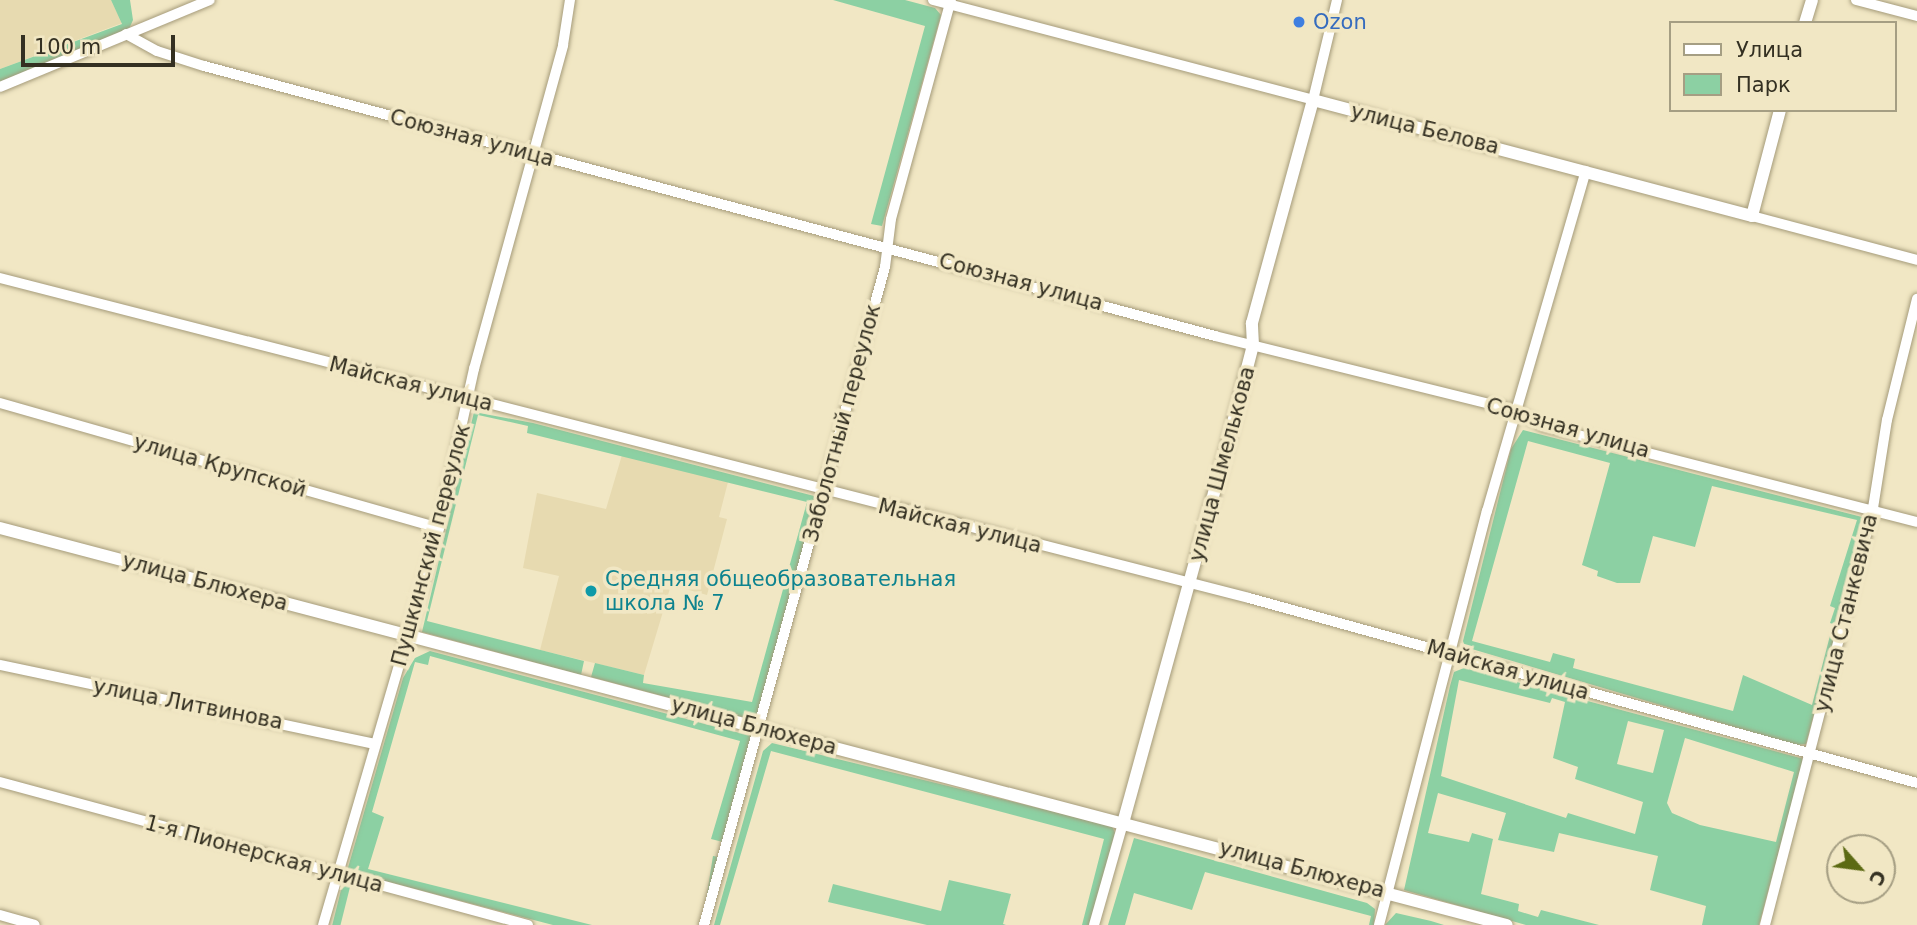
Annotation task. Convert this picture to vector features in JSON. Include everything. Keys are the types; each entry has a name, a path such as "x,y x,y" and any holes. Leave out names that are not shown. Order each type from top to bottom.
{"street":[{"path":"0,87 210,0"},
{"name":"Пушкинский переулок","path":"323,925 439,528 570,0"},
{"name":"улица Белова","path":"933,0 951,2 1917,260"},
{"name":"улица Шмелькова","path":"1094,925 1191,584 1253,345 1252,323 1313,100 1337,0"},
{"path":"1806,21 1812,0"},
{"path":"1856,0 1917,16"},
{"name":"Заболотный переулок","path":"704,925 760,728 888,246 891,219 951,2"},
{"name":"Союзная улица","path":"126,34 185,61 1253,345 1515,410 1543,426 1873,508 1917,523"},
{"path":"1752,216 1779,112"},
{"path":"1379,925 1515,410 1586,171"},
{"name":"Майская улица","path":"0,278 1191,584 1917,783"},
{"name":"улица Станкевича","path":"1765,925 1873,508 1887,420 1917,299"},
{"name":"улица Крупской","path":"0,403 439,528"},
{"name":"улица Блюхера","path":"0,528 1389,891 1507,925"},
{"name":"улица Литвинова","path":"0,665 375,744"},
{"name":"1-я Пионерская улица","path":"0,782 528,925"},
{"path":"0,915 34,925"}],"shaded area":[{"path":"0,0 111,0 122,23 0,69"},
{"path":"622,455 728,482 719,517 727,519 707,595 671,585 644,675 540,650 559,576 523,568 537,493 606,509"}],"green space":[{"path":"111,0 130,0 133,20 129,29 0,82 0,69 122,24"},
{"path":"833,0 905,0 935,8 941,15 882,226 871,224 925,26"},
{"path":"474,412 533,423 818,497 757,721 591,677 595,663 644,675 643,683 752,702 807,502 527,433 528,426 478,415 427,621 584,661 581,675 422,632"},
{"path":"1523,430 1862,517 1864,526 1806,744 1795,745 1465,647 1463,641 1511,449","holes":["1528,441 1610,463 1582,565 1598,571 1597,576 1617,583 1640,583 1653,536 1695,547 1712,486 1857,520 1830,606 1835,608 1830,623 1833,624 1812,705 1743,675 1733,711 1573,668 1575,659 1553,653 1550,662 1472,641"]},
{"path":"430,651 751,736 723,842 711,839 740,741 430,656 428,665 415,662 372,812 384,817 368,869 592,925 553,925 347,871 403,678 415,658"},
{"path":"1464,668 1804,759 1759,925 1702,925 1706,906 1650,890 1658,856 1559,833 1554,852 1498,840 1506,813 1438,793 1428,833 1469,842 1472,833 1493,839 1481,894 1519,904 1518,911 1538,917 1541,910 1599,925 1526,925 1404,890 1454,672","holes":["1459,680 1550,703 1552,698 1565,702 1553,758 1578,767 1575,779 1643,802 1635,834 1568,813 1566,818 1441,776","1628,721 1664,730 1653,773 1617,764","1685,738 1794,772 1776,842 1700,825 1672,813 1667,803"]},
{"path":"772,743 1112,826 1115,833 1090,925 1082,925 1104,839 771,751 720,925 714,925 763,751"},
{"path":"1134,838 1367,903 1375,909 1374,925 1369,925 1371,916 1205,872 1192,910 1134,893 1125,925 1108,925"},
{"path":"713,856 719,857 708,925 702,925"},
{"path":"949,880 1011,894 1003,924 1006,925 927,925 828,902 833,884 941,911"},
{"path":"343,882 351,884 341,925 332,925"},
{"path":"1396,913 1431,921 1444,925 1385,925"}],"place":[{"name":"Ozon","path":"1299,22"},
{"name":"Средняя общеобразовательная школа № 7","path":"591,591"}]}
